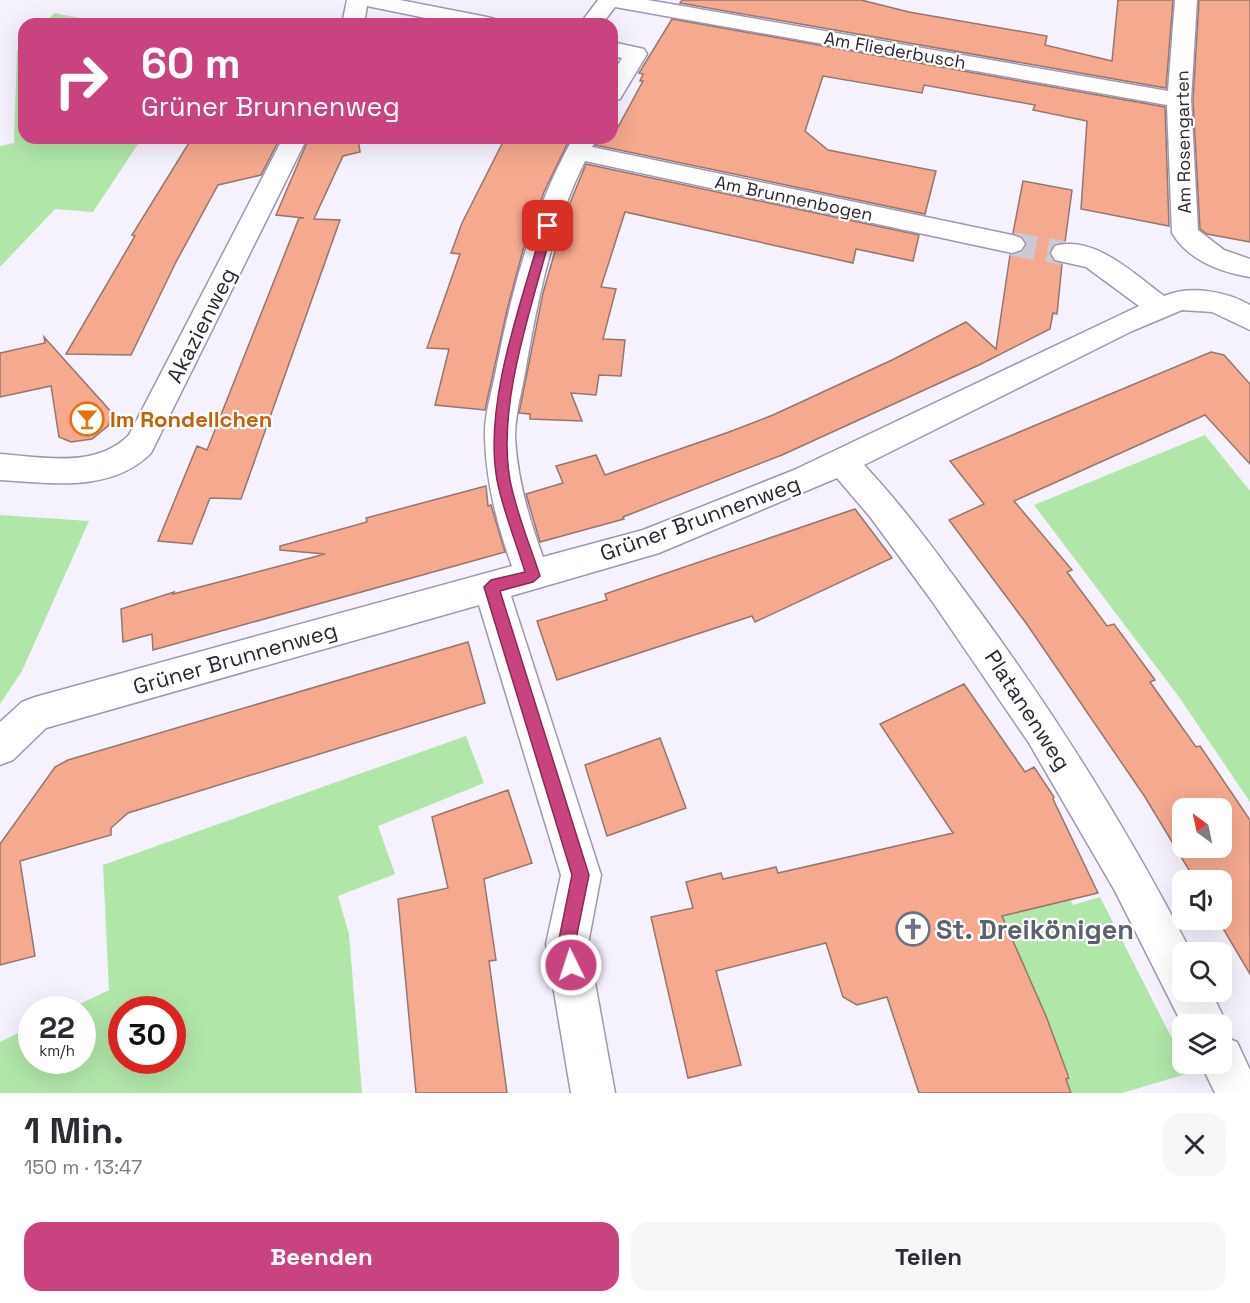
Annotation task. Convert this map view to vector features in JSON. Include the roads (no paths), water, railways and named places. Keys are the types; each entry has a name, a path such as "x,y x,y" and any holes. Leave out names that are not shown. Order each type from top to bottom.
{"street":[{"path":"354,18 358,0"},
{"path":"368,0 457,18"},
{"path":"596,18 610,0"},
{"name":"Am Fliederbusch","path":"610,0 1179,100"},
{"name":"Am Rosengarten","path":"1186,0 1179,100 1185,233 1207,254 1238,266"},
{"path":"618,50 636,54 618,84"},
{"name":"Akazienweg","path":"0,467 83,470 115,462 137,447 150,427 292,144"},
{"path":"533,576 504,481 500,433 512,359 536,266 554,206 581,145"},
{"name":"Am Brunnenbogen","path":"581,145 1012,244"},
{"path":"1064,253 1094,259 1160,307"},
{"name":"Grüner Brunnenweg","path":"0,747 35,714 647,543 842,462 1160,307 1180,300 1215,302 1238,311 1250,320"},
{"name":"Platanenweg","path":"842,462 874,496 996,660 1069,771 1172,958"},
{"path":"491,587 580,875 567,944 593,1093"},
{"path":"1229,1074 1238,1093"}],"tunnel":[{"path":"1012,244 1064,253"}],"place":[{"name":"Im Rondellchen","path":"87,419"},
{"name":"St. Dreikönigen","path":"913,929"}]}
